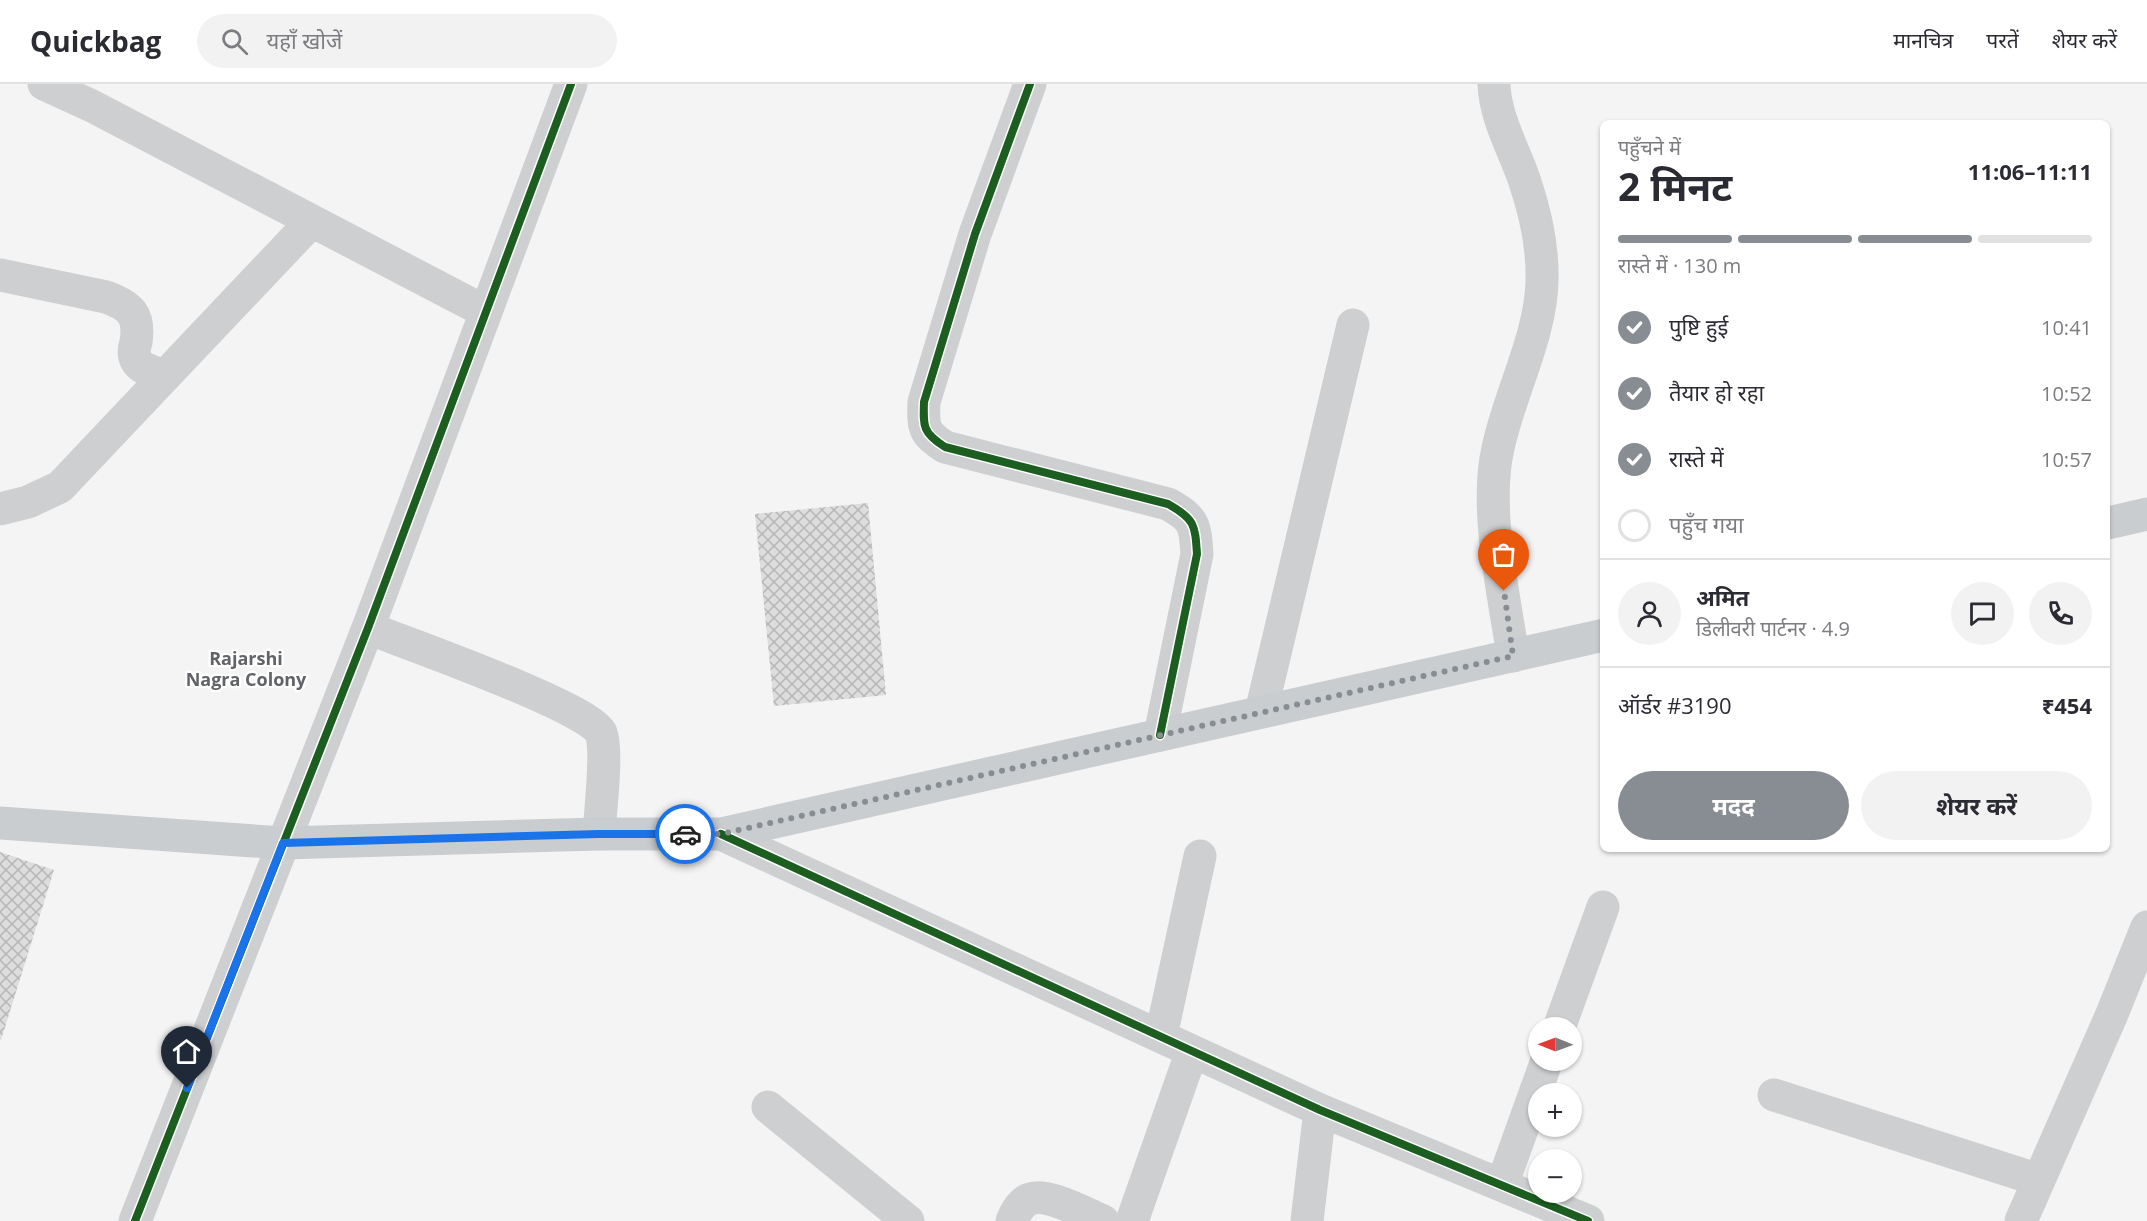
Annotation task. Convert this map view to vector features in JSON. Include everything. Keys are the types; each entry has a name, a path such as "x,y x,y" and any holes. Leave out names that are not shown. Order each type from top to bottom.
{"main road":[{"path":"2110,523 2147,514"},
{"path":"0,823 283,843 599,834 721,834 1600,637"}],"street":[{"path":"44,84 92,106 486,312"},
{"path":"135,1221 368,628 572,84"},
{"path":"1030,84 975,234 924,402 923,424 930,438 945,447 1168,504 1186,513 1195,531 1197,554 1160,735"},
{"path":"1494,84 1499,115 1525,181 1541,247 1542,274 1538,314 1498,448 1493,486 1495,527 1513,656"},
{"path":"0,509 28,502 60,487 312,221"},
{"path":"0,275 106,297 120,302 134,314 138,327 134,351 137,362 145,369 165,376"},
{"path":"1261,712 1353,325"},
{"path":"368,628 540,695 591,721 601,731 604,747 599,834"},
{"path":"721,834 1320,1110 1588,1221"},
{"path":"1161,1036 1200,855"},
{"path":"1563,1017 1603,907"},
{"path":"2020,1221 2112,1014 2147,927"},
{"path":"1132,1221 1192,1051"},
{"path":"1502,1185 1543,1071"},
{"path":"1774,1095 2038,1180"},
{"path":"768,1107 909,1221"},
{"path":"1306,1221 1320,1110"},
{"path":"1012,1221 1017,1209 1028,1199 1041,1197 1103,1221"}],"building":[{"path":"868,503 886,695 774,706 755,514"},
{"path":"0,852 54,870 1,1040 0,1040"}],"cycle path":[{"path":"135,1221 368,628 571,84"},
{"path":"1030,84 975,234 924,402 924,424 932,438 945,447 1168,504 1189,519 1194,529 1197,554 1160,735"},
{"path":"721,834 1320,1110 1588,1221"}],"way so far":[{"path":"685,834 721,834 1513,656 1504,591"}],"district":[{"name":"Rajarshi Nagra Colony","path":"246,668"}],"route":[{"path":"187,1088 283,843 599,834 685,834"}]}
